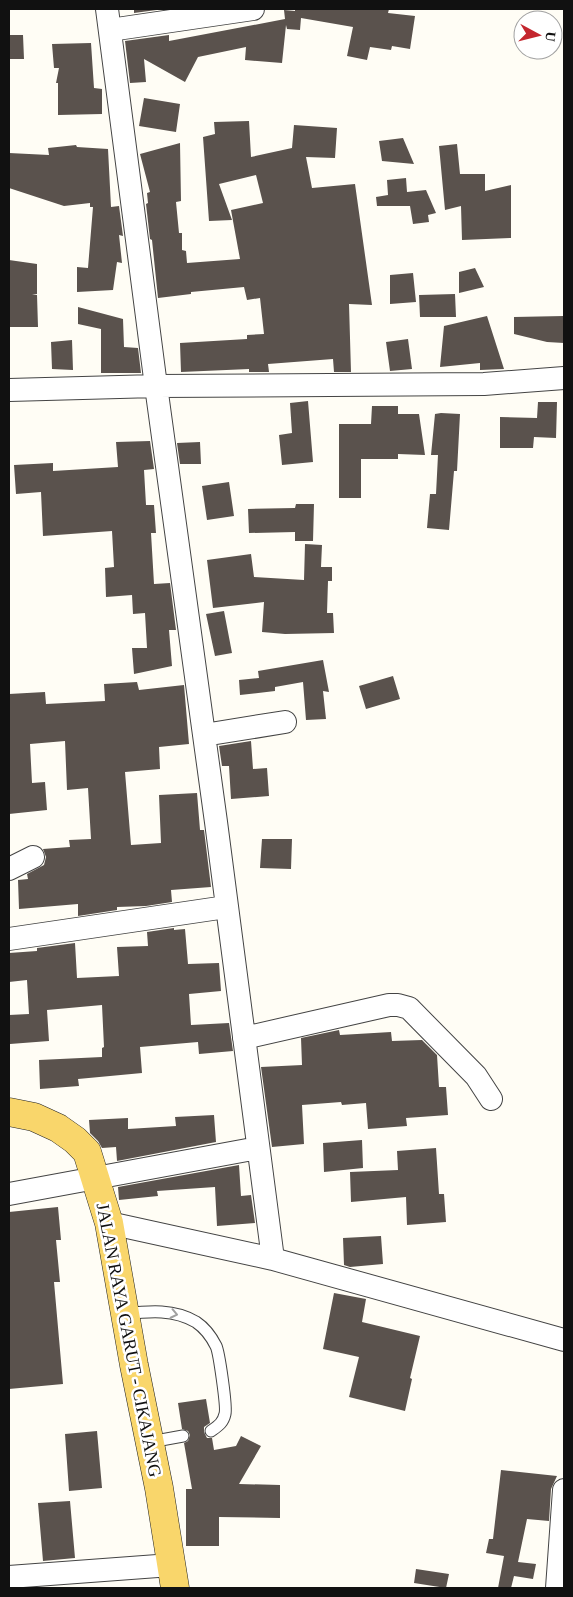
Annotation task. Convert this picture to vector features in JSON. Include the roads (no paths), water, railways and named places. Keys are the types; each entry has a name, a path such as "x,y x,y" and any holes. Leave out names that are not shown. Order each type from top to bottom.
{"main road":[{"name":"JALAN RAYA GARUT - CIKAJANG","path":"9,1112 34,1118 58,1128 75,1140 87,1152 109,1222 159,1488 173,1577"}],"street":[{"path":"253,9 109,19 156,386 273,1259"},
{"path":"9,390 156,386 484,384 564,378"},
{"path":"204,735 284,722"},
{"path":"9,869 34,857"},
{"path":"9,939 226,908"},
{"path":"244,1038 389,1005 398,1005 409,1008 456,1054 476,1076 490,1099"},
{"path":"9,1194 258,1148"},
{"path":"109,1222 273,1259 564,1340"},
{"path":"557,1588 564,1490"},
{"path":"9,1577 173,1577"}],"lane":[{"path":"126,1314 150,1311 180,1315 196,1322 208,1332 217,1348 226,1412 221,1424 211,1431"},
{"path":"150,1442 183,1436"}]}
